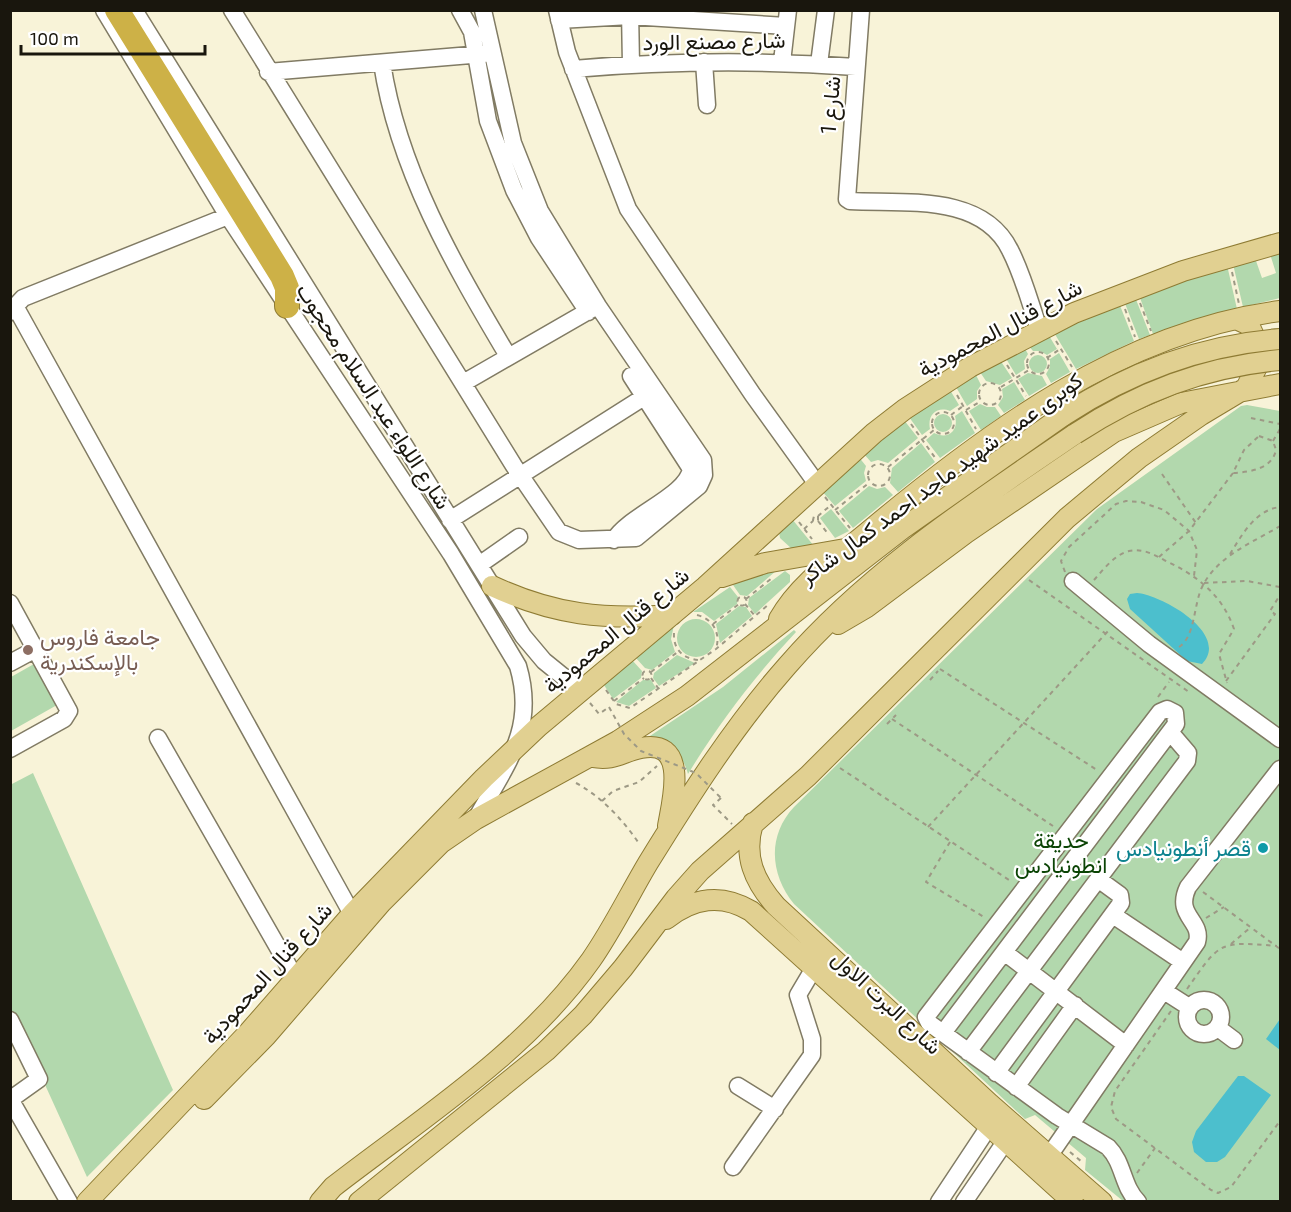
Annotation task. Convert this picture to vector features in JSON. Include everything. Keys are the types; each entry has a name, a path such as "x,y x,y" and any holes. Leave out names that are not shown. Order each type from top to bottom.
{"highway":[{"path":"119,11 282,276 288,294 287,306"}],"main road":[{"name":"شارع قنال المحمودية","path":"87,1202 296,980 352,914 516,747 581,691 673,622 705,587 905,409 970,367 1039,329 1165,277 1281,243"},
{"path":"773,630 787,606 845,540 1080,379 1140,349 1239,314 1281,311"},
{"path":"359,1202 546,1051 583,1015 617,976 700,871 815,769 1067,518 1102,487 1201,414 1246,388 1257,367 1255,338 1249,325 1239,314"},
{"path":"1281,327 1273,343 1273,361 1281,376"},
{"name":"كوبرى عميد شهيد ماجد احمد كمال شاكر","path":"590,756 687,696 902,529 1064,415 1121,381 1162,364 1226,346 1281,339"},
{"name":"كوبرى عميد شهيد ماجد احمد كمال شاكر","path":"814,635 920,542 1075,434 1121,406 1170,383 1222,368 1281,360"},
{"path":"320,1202 333,1187 488,1067 554,1005 591,960 650,860 736,729 814,635 867,607 966,533 1114,432 1181,403 1246,388 1281,384"},
{"path":"705,587 749,567 845,540"},
{"path":"492,586 548,608 579,615 673,622"},
{"path":"590,756 609,758 646,747 658,750 669,757 676,775 666,837"},
{"name":"شارع قنال المحمودية","path":"104,1202 266,1036 381,903 441,843 476,819 590,756"},
{"name":"شارع البرت الاول","path":"747,828 751,871 766,895 941,1071 988,1128 1073,1202"},
{"name":"شارع البرت الاول","path":"652,929 688,904 706,900 729,901 751,911 814,968 1049,1156 1102,1202"}],"street":[{"path":"232,10 268,72 465,382 517,470 564,536 579,540 636,538 667,515 699,486 704,476 593,309 539,238 514,190 488,121 474,56 472,32 460,10"},
{"path":"483,10 506,119 532,193 593,309"},
{"path":"819,64 826,10"},
{"name":"شارع 1","path":"861,10 846,194 850,201 953,207 986,222 1010,249 1039,329"},
{"name":"شارع اللواء عبد السلام محجوب","path":"119,11 228,216 508,646 524,684 523,728 516,747 476,819"},
{"name":"شارع اللواء عبد السلام محجوب","path":"119,11 533,649 555,672 581,691"},
{"path":"630,13 631,64"},
{"path":"782,62 787,18 630,13 558,15 573,69 633,217 818,487"},
{"path":"268,72 474,56 493,52"},
{"path":"704,62 706,105"},
{"name":"شارع مصنع الورد","path":"573,69 631,64 704,62 782,62 856,67"},
{"path":"382,63 385,88 398,131 428,209 452,262 508,356"},
{"path":"228,216 23,298 13,309 352,914"},
{"path":"465,382 593,309"},
{"path":"447,515 646,388"},
{"path":"479,565 519,537"},
{"path":"1079,586 1118,620 1281,739"},
{"path":"10,603 68,705 68,714 10,749"},
{"path":"10,663 36,649"},
{"path":"943,1033 1170,732 1177,717 1170,710 1164,710 927,1015 927,1022 1016,1087 1114,1152 1121,1164 1129,1191 1138,1202"},
{"path":"968,1052 1187,762 1188,753 1170,732"},
{"path":"158,738 296,980"},
{"path":"1049,1156 1198,939 1197,929 1184,909 1185,894 1281,769"},
{"path":"996,1072 1121,903 1121,897 1098,879"},
{"path":"1113,915 1184,962"},
{"path":"1004,952 1126,1045"},
{"path":"733,1167 812,1055 812,1039 798,995 814,968"},
{"path":"1164,990 1184,1004 1187,1023 1194,1031 1209,1034 1218,1028 1221,1019 1216,1005 1202,1000 1184,1004"},
{"path":"1016,1087 1075,1005"},
{"path":"10,1020 39,1079 11,1099 69,1202"},
{"path":"1218,1028 1234,1040"},
{"path":"738,1086 775,1109"},
{"path":"939,1202 988,1128"},
{"path":"964,1202 1005,1142"}],"path":[{"path":"1230,263 1239,314"},
{"path":"1137,294 1152,335"},
{"path":"1121,300 1137,341"},
{"path":"1056,340 1074,371"},
{"path":"1047,358 1061,349"},
{"path":"1040,353 1047,358 1048,366 1043,373 1035,374 1029,370 1027,361 1032,354 1040,353"},
{"path":"1002,357 1027,399"},
{"path":"1000,388 1029,370"},
{"path":"1043,373 1046,379"},
{"path":"993,383 1000,388 1002,395 996,404 986,405 981,401 979,394 985,384 993,383"},
{"path":"952,387 979,433"},
{"path":"966,410 981,401"},
{"path":"951,415 963,406"},
{"path":"945,411 951,415 954,422 949,432 941,434 934,430 932,419 937,413 945,411"},
{"path":"906,417 938,461"},
{"path":"1251,418 1281,424"},
{"path":"1233,473 1252,471 1267,464 1275,456 1273,441 1281,429"},
{"path":"888,467 934,430"},
{"path":"1159,557 1196,523 1233,473 1244,450 1254,438 1264,436 1273,441"},
{"path":"881,464 888,467 890,477 887,483 880,486 870,482 867,476 871,466 881,464"},
{"path":"1162,474 1196,523"},
{"path":"835,510 870,482"},
{"path":"887,483 892,489"},
{"path":"818,487 835,510 845,540"},
{"path":"1194,576 1197,550 1189,531 1164,510 1141,502 1120,502 1098,519 1064,553 1061,561 1063,569 1079,586 1121,554 1141,550 1159,557 1204,583 1222,604 1234,629 1219,654 1226,681 1275,614 1270,611 1281,595"},
{"path":"804,529 814,516 818,516 831,505"},
{"path":"1175,649 1189,638 1192,616 1204,583 1230,555 1256,519 1265,511 1281,507"},
{"path":"793,515 819,546"},
{"path":"818,516 818,521"},
{"path":"813,520 818,521 845,540"},
{"path":"1230,555 1281,526"},
{"path":"740,598 746,598 779,572"},
{"path":"1028,579 1193,695"},
{"path":"1204,583 1247,581 1281,588"},
{"path":"735,591 740,598 739,604"},
{"path":"746,598 746,604 755,617"},
{"path":"713,624 739,604 746,604"},
{"path":"602,685 614,701 630,708 716,649 768,605"},
{"path":"693,614 704,617 713,624 718,639 716,649"},
{"path":"928,827 1025,724 1118,620"},
{"path":"673,622 674,641 679,651 688,658 700,660"},
{"path":"644,678 645,671 651,672 679,651"},
{"path":"940,669 1110,778"},
{"path":"651,672 651,678 659,689"},
{"path":"614,701 644,678 651,678"},
{"path":"1155,700 1169,682"},
{"path":"599,714 609,707 624,734 641,751 696,773 721,798 713,805 747,828"},
{"path":"887,724 896,715"},
{"path":"892,719 1066,835"},
{"path":"840,768 1006,880 1016,881"},
{"path":"559,773 602,801 629,828 650,860"},
{"path":"602,801 613,791 639,782 650,773"},
{"path":"950,842 926,882 996,924"},
{"path":"1192,883 1281,948"},
{"path":"1201,920 1214,915 1224,907"},
{"path":"1251,927 1230,945 1213,952 1184,1004 1112,1096 1112,1110 1116,1119 1211,1190 1223,1192 1231,1187 1281,1121"},
{"path":"1230,945 1277,946"},
{"path":"1133,1179 1155,1148"}],"green space":[{"path":"1280,251 1280,298 1243,307 1233,264 1255,258 1262,278 1276,273 1270,254"},
{"path":"1227,265 1237,309 1153,334 1139,295"},
{"path":"1135,297 1150,335 1139,339 1124,301"},
{"path":"1119,303 1134,341 1076,369 1053,331"},
{"path":"1048,334 1057,349 1047,355 1040,351 1033,351 1028,345"},
{"path":"1024,347 1028,354 1024,361 1025,369 1016,375 1005,357"},
{"path":"1059,353 1070,372 1051,383 1046,374 1050,367 1050,359"},
{"path":"1038,355 1044,358 1047,364 1044,370 1038,373 1032,370 1029,364 1032,358"},
{"path":"1000,360 1012,378 1000,385 986,381 980,372"},
{"path":"1028,373 1042,376 1047,385 1029,396 1018,379"},
{"path":"976,375 981,385 977,391 977,399 967,406 956,387"},
{"path":"1014,382 1025,400 1004,413 998,405 1003,397 1002,389"},
{"path":"950,390 959,405 950,411 941,410 934,413 929,424 930,429 922,435 909,417"},
{"path":"980,404 995,407 1001,416 981,430 969,411"},
{"name":"حديقة انطونيادس","path":"1241,406 1280,411 1280,1201 1123,1201 1085,1170 1086,1158 1035,1115 1025,1119 794,904 776,868 776,843 785,818 794,807 1097,509"},
{"path":"962,411 975,433 940,458 926,440 934,433 948,435 951,433 955,426 955,416"},
{"path":"939,414 947,414 952,419 950,430 939,432 934,427 934,419"},
{"path":"904,420 918,438 888,463 878,460 871,462 863,453"},
{"path":"921,443 935,462 898,492 890,483 892,468"},
{"path":"858,456 866,466 864,473 866,481 835,506 821,490"},
{"path":"869,486 877,489 885,487 893,495 853,528 839,511"},
{"path":"831,509 849,531 835,538 820,518"},
{"path":"792,519 814,546 792,549 780,538 779,532"},
{"path":"777,570 747,596 740,595 733,585 751,575"},
{"path":"785,571 790,575 790,582 755,614 748,605 749,598"},
{"path":"730,587 738,597 737,604 714,621 702,612 693,612"},
{"path":"739,606 746,607 752,616 720,643 716,624"},
{"path":"696,619 710,624 715,638 710,652 696,657 682,652 677,638 682,624"},
{"path":"674,625 671,639 675,652 652,670 645,668 635,657"},
{"path":"794,630 796,632 725,718 688,774 674,749 662,741 647,738 723,687"},
{"path":"677,655 695,663 659,686 653,678 654,673"},
{"path":"632,660 642,671 641,678 613,699 604,685"},
{"path":"34,664 57,705 11,731 11,677"},
{"path":"643,680 651,680 656,688 629,706 616,702"},
{"path":"33,773 173,1090 87,1177 11,1010 10,785"}],"water":[{"path":"1130,594 1148,595 1176,608 1201,629 1208,641 1209,652 1202,664 1187,661 1130,609 1127,599"},
{"path":"1280,1019 1280,1050 1266,1039"},
{"path":"1238,1076 1244,1076 1271,1095 1225,1157 1217,1162 1206,1162 1194,1152 1192,1142 1196,1131"}],"place":[{"name":"جامعة فاروس بالإسكندرية","path":"28,650"},
{"name":"قصر أنطونيادس","path":"1263,848"}]}
